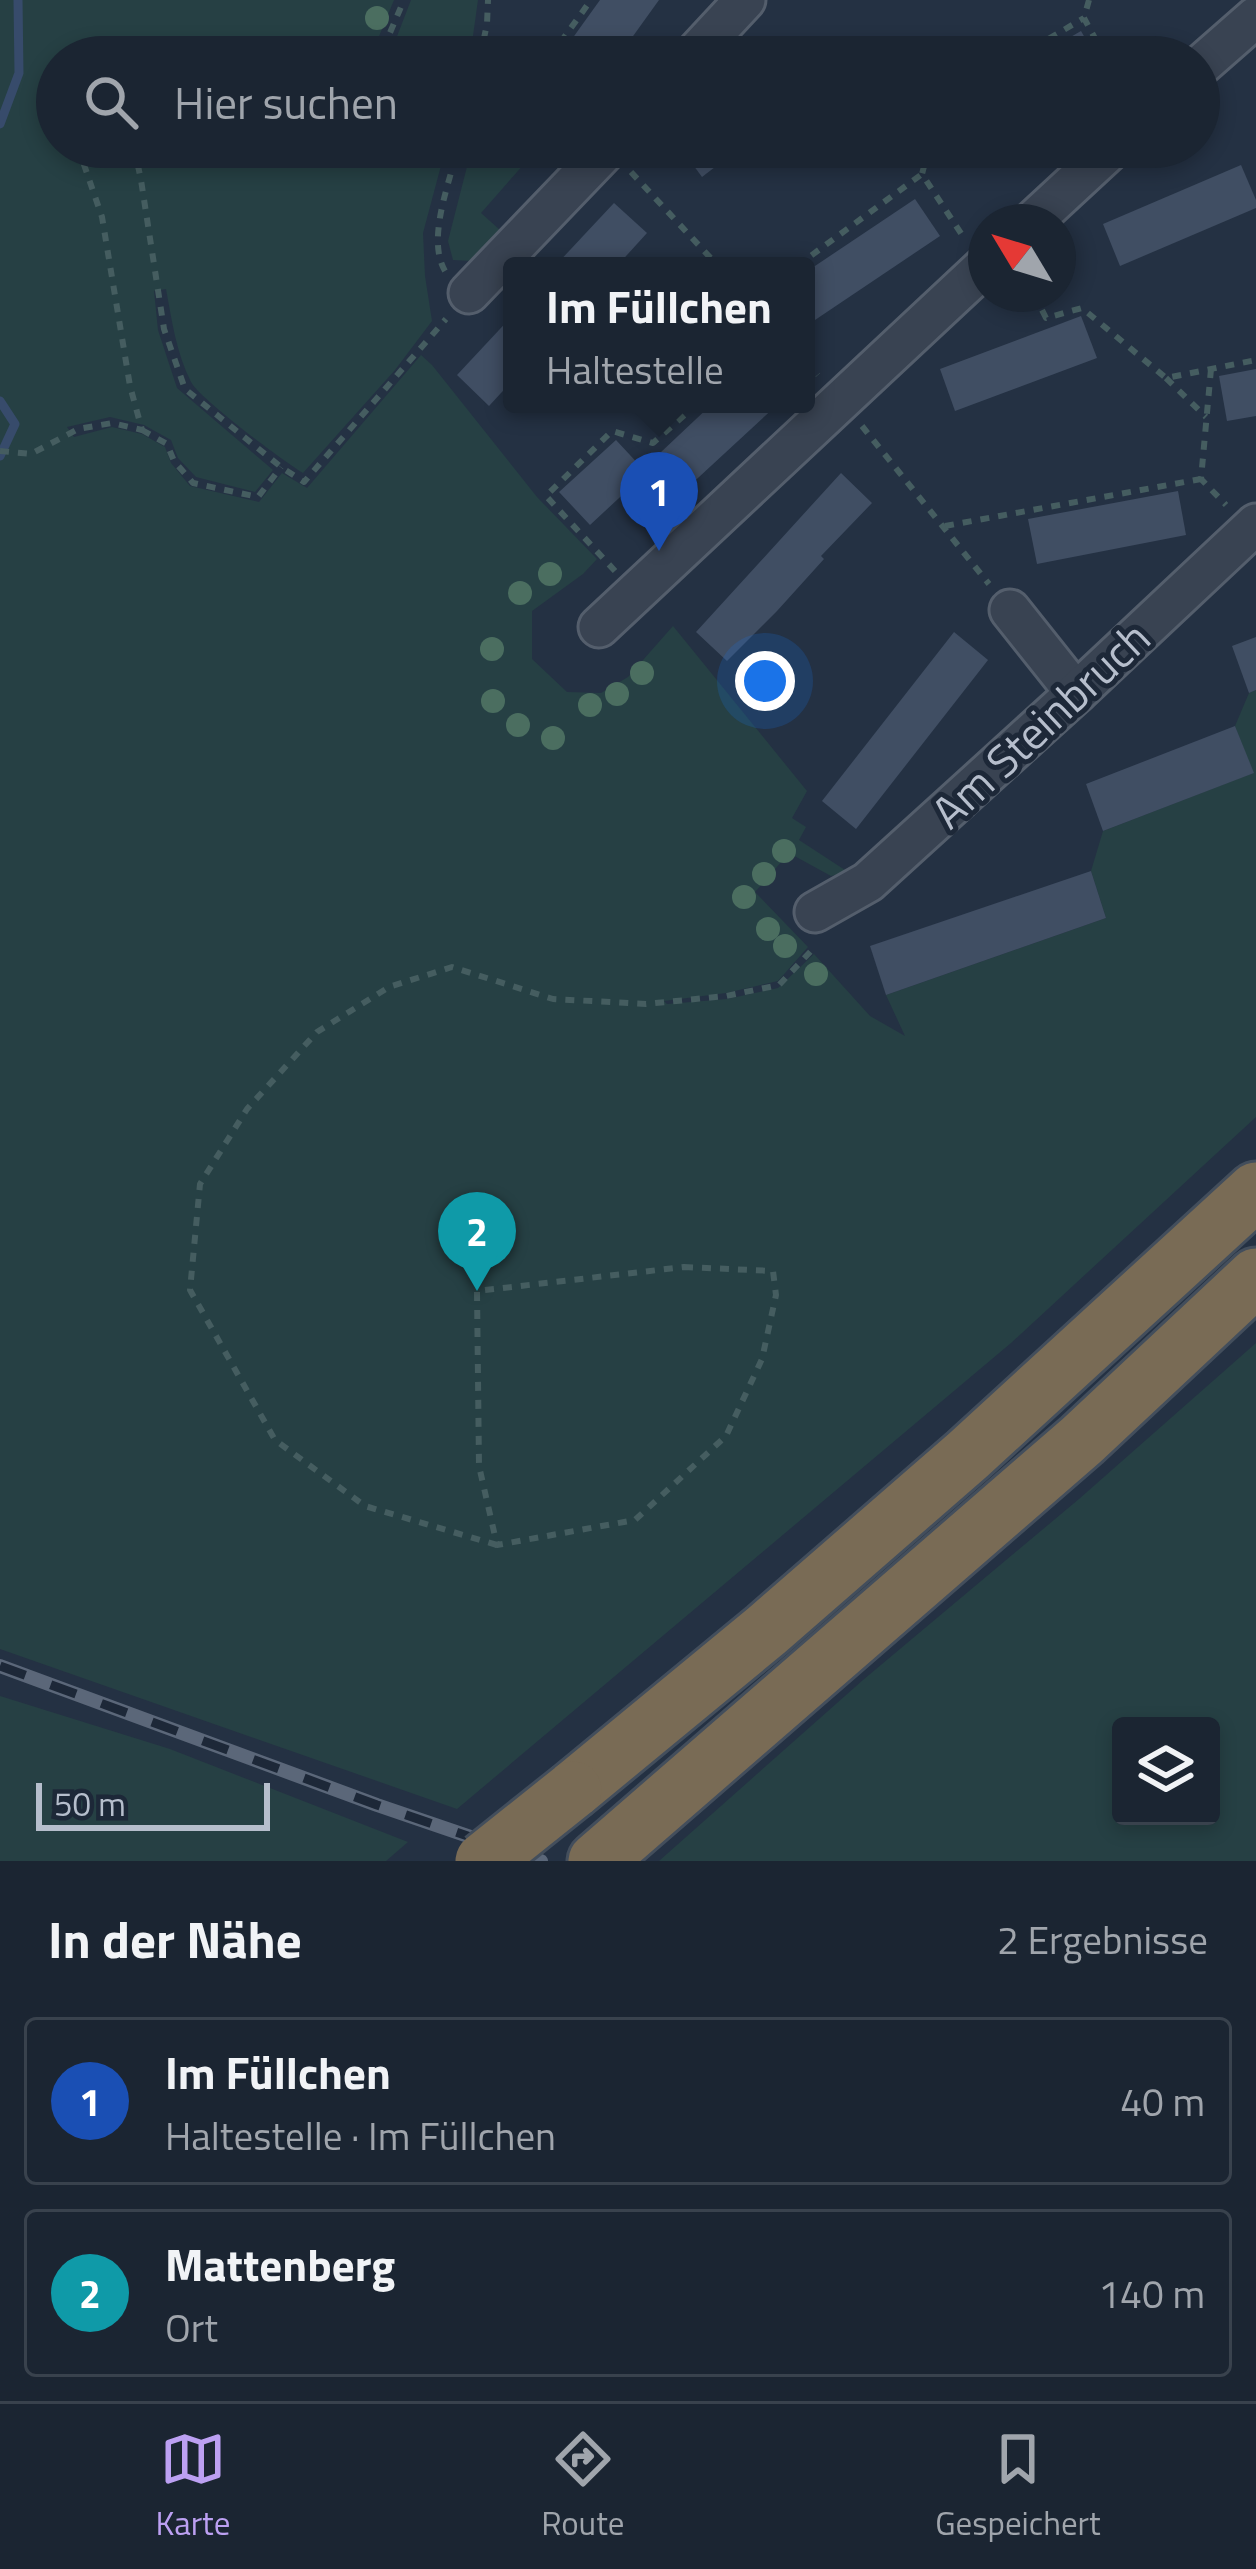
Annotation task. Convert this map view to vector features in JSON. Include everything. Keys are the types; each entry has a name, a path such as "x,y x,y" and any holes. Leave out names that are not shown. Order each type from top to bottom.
{"highway":[{"path":"484,1861 767,1630 968,1455 1256,1191"},
{"path":"615,1847 1082,1439 1256,1277"}],"street":[{"path":"712,36 745,0"},
{"path":"1220,49 1256,17"},
{"path":"504,257 589,168"},
{"path":"1051,204 1090,168"},
{"path":"469,293 503,258"},
{"path":"599,627 968,282"},
{"name":"Am Steinbruch","path":"815,912 868,882 1253,527"},
{"path":"1010,610 1076,693"}],"path":[{"path":"389,36 404,0"},
{"path":"484,36 488,0"},
{"path":"565,36 591,0"},
{"path":"1054,36 1084,18 1090,0"},
{"path":"1084,18 1094,36"},
{"path":"85,168 102,217 130,386 142,430"},
{"path":"137,168 164,329 185,388 304,482 469,293 441,266 436,236 453,168"},
{"path":"628,168 710,257"},
{"path":"808,257 922,174 924,168"},
{"path":"922,174 968,241"},
{"path":"1076,310 1082,308 1207,417"},
{"path":"1166,378 1256,360"},
{"path":"1201,478 1211,369"},
{"path":"815,371 1010,610"},
{"path":"635,593 546,496 612,431 653,443 687,413"},
{"path":"0,451 31,454 77,428 112,423 142,430 167,445 194,483 258,496 281,467"},
{"path":"943,526 1201,478"},
{"path":"1201,478 1253,527"},
{"path":"497,1545 478,1466 477,1291 684,1267 773,1271 776,1295 762,1358 726,1436 635,1520 497,1545 365,1506 275,1440 190,1290 200,1184 247,1109 317,1032 389,987 452,967 553,999 646,1004 727,996 779,985 811,951 815,912"}],"green space":[{"path":"0,0 394,0 379,36 36,36 36,168 440,168 423,233 432,321 303,473 225,415 191,382 178,348 166,289 154,291 158,330 177,388 273,470 255,492 196,477 178,458 171,440 144,425 110,417 67,427 74,437 112,427 142,434 165,447 190,486 259,502 282,473 307,488 421,355 432,365 537,497 597,559 532,611 532,659 567,692 601,693 628,677 673,626 807,791 792,818 806,827 799,840 848,872 831,876 789,853 755,892 808,947 778,981 664,1001 667,1004 727,999 778,988 814,954 870,1016 905,1036 886,995 1106,918 1091,871 1103,831 1253,773 1235,726 1249,693 1256,690 1256,1117 1011,1343 457,1809 0,1649"},
{"path":"411,0 478,0 473,36 397,36"},
{"path":"467,168 521,168 481,213 500,230 472,261 453,260 448,241"},
{"path":"1256,1343 1256,1861 659,1861"},
{"path":"0,1696 170,1749 408,1842 386,1861 0,1861"}],"building":[{"path":"600,0 659,0 633,36 574,36"},
{"path":"1241,165 1256,208 1120,266 1103,224"},
{"path":"915,199 940,236 815,320 815,266"},
{"path":"614,203 647,233 625,257 563,257"},
{"path":"1081,316 1097,358 955,411 940,369"},
{"path":"503,326 503,391 489,406 457,375"},
{"path":"1256,369 1256,416 1227,421 1219,376"},
{"path":"702,413 768,413 673,501 646,473 590,525 559,492 616,440 643,469"},
{"path":"841,473 872,503 727,661 696,632"},
{"path":"1178,491 1186,535 1037,564 1028,519"},
{"path":"954,632 988,660 856,829 822,801"},
{"path":"1256,637 1256,690 1249,693 1232,646"},
{"path":"1235,726 1254,773 1103,831 1086,784"},
{"path":"1091,871 1106,918 886,995 870,946"}],"waterway":[{"path":"0,124 19,73 18,0"},
{"path":"0,401 15,424 0,456"}],"railway":[{"path":"0,1666 541,1861"}],"place":[{"name":"Im Füllchen","path":"659,551"},
{"name":"Mattenberg","path":"477,1291"}]}
